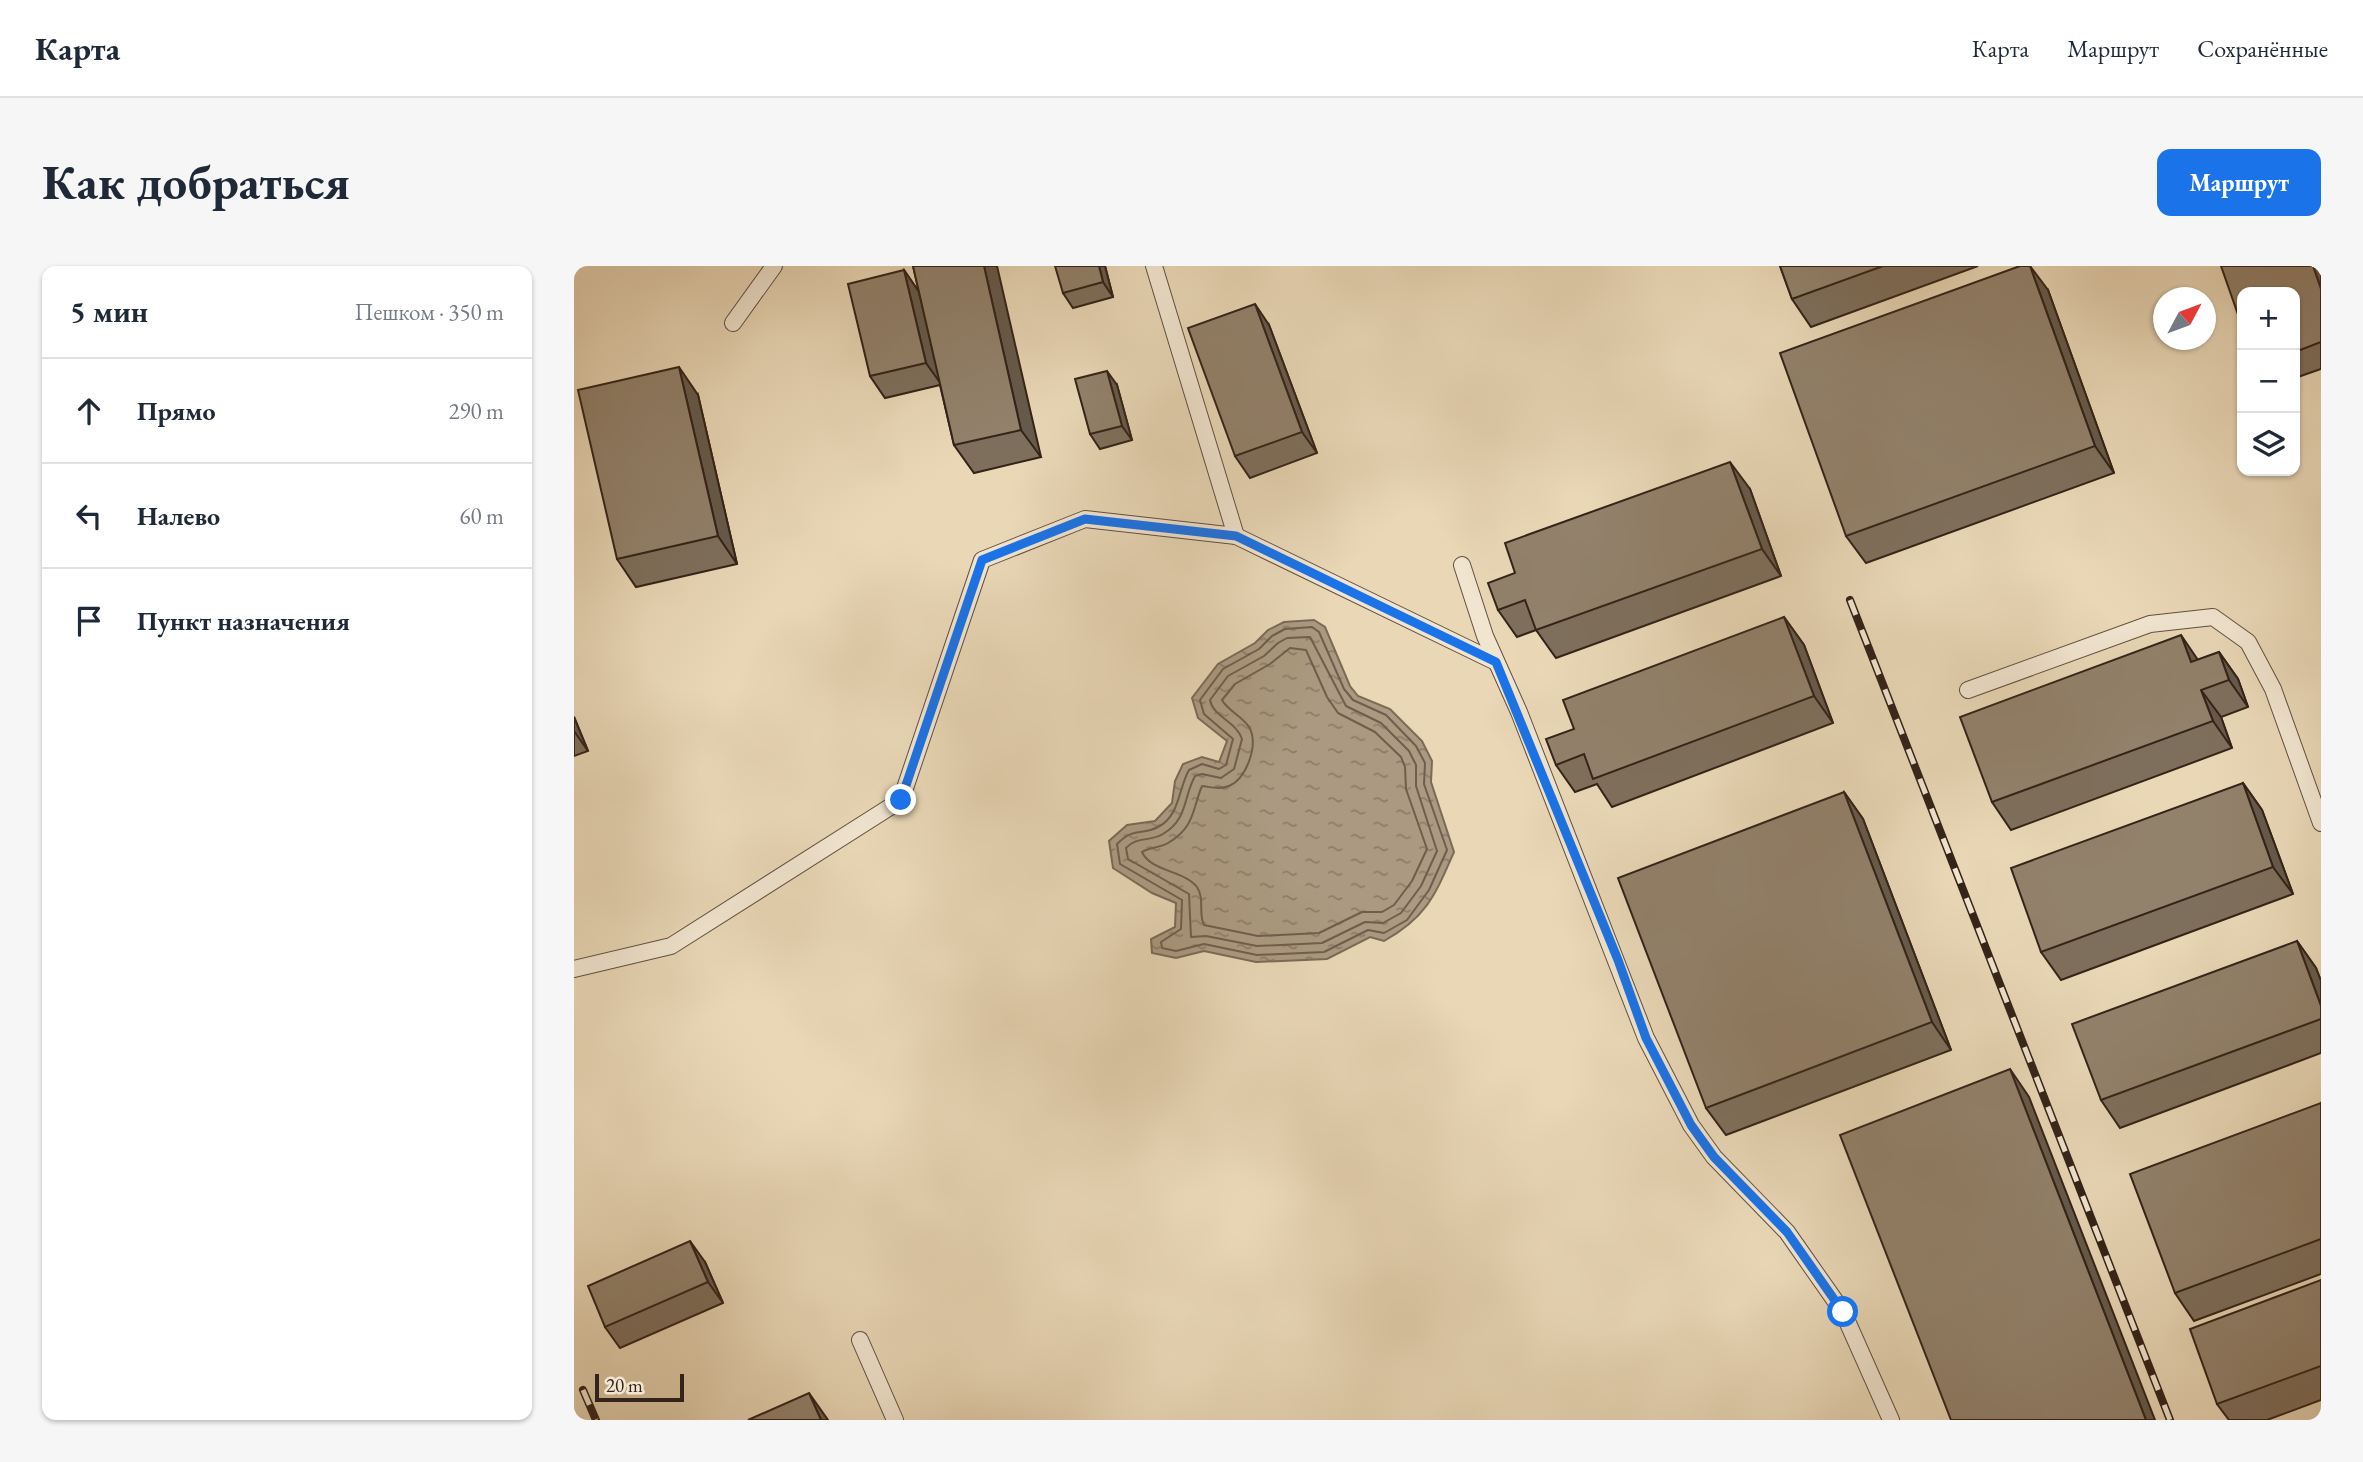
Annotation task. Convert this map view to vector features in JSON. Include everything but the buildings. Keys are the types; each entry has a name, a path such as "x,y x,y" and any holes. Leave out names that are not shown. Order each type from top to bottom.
{"lane":[{"path":"733,323 774,266"},
{"path":"1154,266 1236,536"},
{"path":"574,970 671,946 901,800 982,560 1085,519 1236,536 1496,662"},
{"path":"1462,565 1496,662 1618,960 1646,1038 1691,1125 1714,1157 1787,1232 1843,1312 1891,1420"},
{"path":"1968,690 2150,624 2213,617 2248,642 2273,689 2321,823"},
{"path":"860,1340 895,1420"}],"water":[{"path":"1314,620 1325,627 1350,686 1358,696 1390,709 1422,741 1432,761 1431,782 1454,852 1441,881 1420,914 1399,932 1384,941 1370,937 1327,959 1256,962 1204,951 1176,958 1152,953 1151,939 1175,927 1176,903 1152,893 1113,868 1109,841 1127,825 1155,821 1172,803 1175,781 1183,764 1202,757 1219,762 1227,741 1198,718 1192,698 1218,664 1255,643 1268,630 1284,622"}],"railway":[{"path":"1850,600 2170,1420"},
{"path":"583,1390 596,1420"}],"route":[{"path":"901,800 982,560 1085,519 1236,536 1496,662 1519,712 1618,960 1646,1038 1691,1125 1714,1157 1787,1232 1843,1312"}]}
